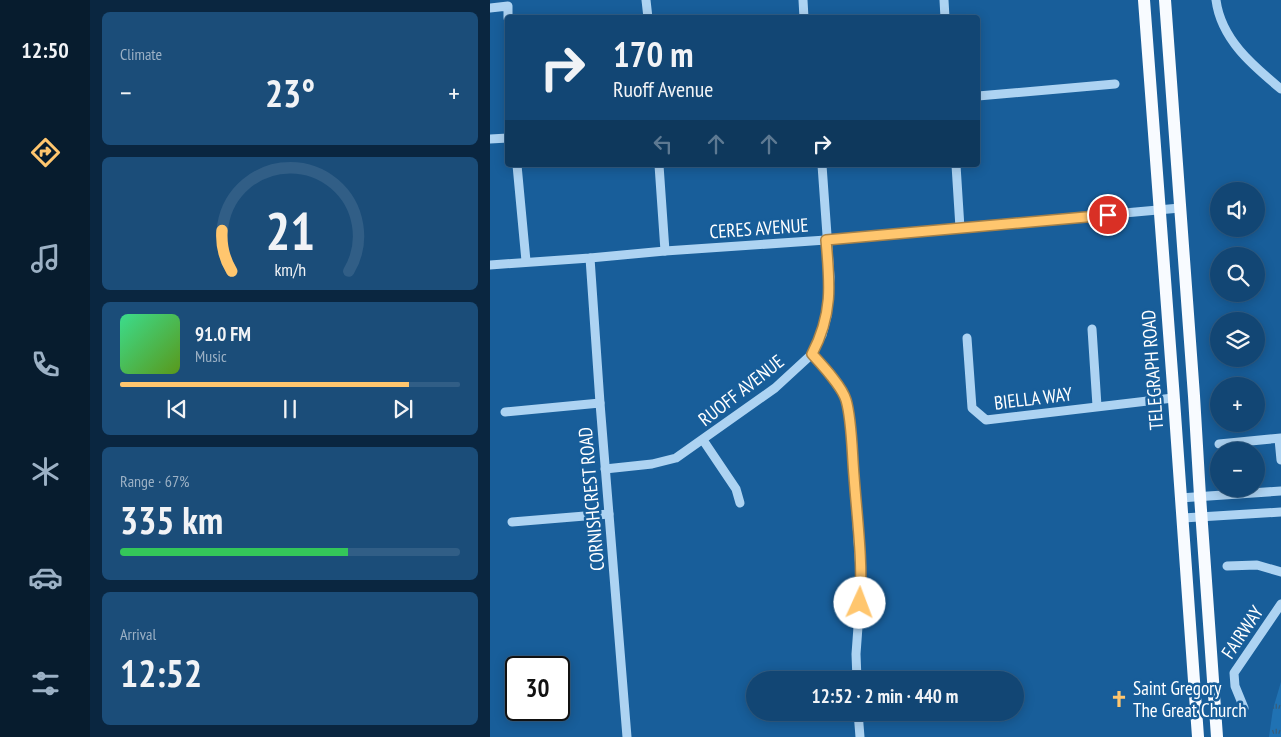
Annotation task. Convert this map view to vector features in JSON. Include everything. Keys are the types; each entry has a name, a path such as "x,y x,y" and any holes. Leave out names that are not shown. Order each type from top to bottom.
{"main road":[{"name":"TELEGRAPH ROAD","path":"1144,0 1161,210 1198,737"},
{"path":"1165,0 1217,737"}],"street":[{"path":"646,0 648,15"},
{"path":"803,0 804,15"},
{"path":"944,0 946,15"},
{"path":"1216,0 1217,8 1229,36 1250,63 1281,89"},
{"path":"490,8 508,6 508,15"},
{"path":"980,96 1115,84"},
{"path":"490,139 505,138"},
{"path":"517,167 526,261"},
{"path":"659,167 666,251"},
{"name":"RUOFF AVENUE","path":"605,468 652,464 676,458 776,388 812,354 822,335 827,316 830,277 822,167"},
{"path":"956,167 960,228"},
{"name":"CERES AVENUE","path":"490,265 826,240 1180,208"},
{"name":"CORNISHCREST ROAD","path":"590,258 627,737"},
{"path":"1092,329 1097,406"},
{"name":"BIELLA WAY","path":"967,338 972,408 986,420 1173,398"},
{"path":"812,354 828,372 846,399 861,586 856,671"},
{"path":"505,412 600,403"},
{"path":"1243,442 1280,439 1281,460"},
{"path":"703,440 736,489 740,503"},
{"path":"1180,498 1281,491"},
{"path":"1182,518 1281,512"},
{"path":"512,522 609,514"},
{"path":"1227,566 1257,565 1281,572"},
{"name":"FAIRWAY","path":"1244,708 1234,686 1234,673 1281,604"},
{"path":"859,721 860,737"}],"green space":[{"path":"1281,682 1281,737 1269,737 1273,709"}],"place":[{"name":"Saint Gregory The Great Church","path":"1119,699"}],"route":[{"path":"860,603 860,559 846,399 828,372 812,354 822,335 827,316 830,277 826,240 1108,215"}]}
